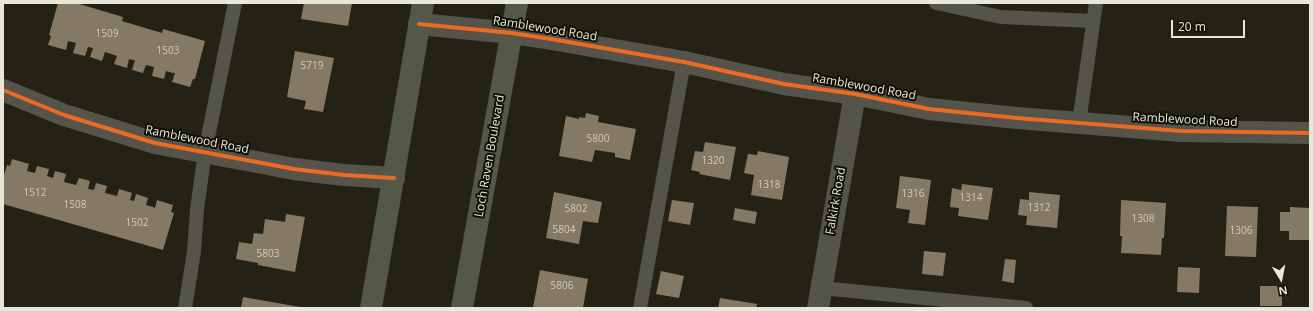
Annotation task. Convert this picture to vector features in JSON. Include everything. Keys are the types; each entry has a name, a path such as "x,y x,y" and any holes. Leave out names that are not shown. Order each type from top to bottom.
{"main road":[{"name":"Loch Raven Boulevard","path":"462,308 517,3"},
{"path":"371,308 421,13"}],"street":[{"name":"Ramblewood Road","path":"421,13 512,32 684,62 784,84 855,94 929,108 1017,118 1181,131 1310,133"},
{"name":"Ramblewood Road","path":"3,90 64,115 155,143 294,169 344,175 394,178"},
{"name":"Falkirk Road","path":"819,298 855,94"}],"lane":[{"path":"185,308 194,252 196,209 205,152 235,3"},
{"path":"936,3 1001,17 1093,21"},
{"path":"1079,123 1096,3"},
{"path":"640,308 684,62"},
{"path":"819,298 1026,308"}],"building":[{"path":"58,3 76,3 123,17 122,21 162,33 163,29 205,41 195,79 193,79 190,87 172,82 175,73 166,71 164,79 152,76 154,67 146,65 143,73 132,70 135,60 129,59 127,68 114,64 117,56 105,52 102,61 90,57 93,48 88,47 85,56 73,53 76,43 68,41 66,50 48,45 51,36 49,35"},
{"path":"304,3 352,3 348,26 301,19"},
{"path":"295,51 334,58 323,112 304,109 306,101 287,97"},
{"path":"586,113 599,116 598,122 636,129 630,160 615,157 615,153 595,150 592,162 559,156 566,116 579,119 579,117 585,118"},
{"path":"705,142 736,147 730,180 699,174 700,172 691,170 695,151 703,152"},
{"path":"758,151 789,157 782,200 751,195 754,175 744,173 748,154 757,155"},
{"path":"12,159 29,164 27,171 35,173 37,166 49,169 47,176 53,178 55,171 66,174 64,182 76,185 79,178 90,181 88,189 94,190 96,183 107,186 105,193 117,196 119,189 132,193 130,200 134,201 136,194 148,198 146,205 155,208 157,200 173,205 171,212 174,213 163,250 3,204 3,178 7,165 10,166"},
{"path":"900,176 931,180 925,225 908,223 910,210 896,208"},
{"path":"962,184 993,188 988,220 958,216 959,208 950,207 952,188 961,190"},
{"path":"554,192 602,202 598,223 583,221 579,244 546,238"},
{"path":"1029,192 1060,195 1057,228 1026,225 1027,216 1018,215 1020,199 1029,200"},
{"path":"672,200 694,203 690,225 668,221"},
{"path":"1121,200 1166,203 1164,238 1162,238 1161,255 1121,253"},
{"path":"1227,206 1258,207 1256,257 1225,256"},
{"path":"1290,207 1310,208 1310,240 1289,240 1289,231 1280,231 1280,212 1290,212"},
{"path":"735,208 757,212 755,224 733,220"},
{"path":"286,214 305,217 295,272 236,259 239,242 252,244 254,233 263,234 265,219 285,222"},
{"path":"924,251 946,253 943,276 922,274"},
{"path":"1005,259 1016,260 1014,283 1002,281"},
{"path":"1178,267 1200,268 1199,293 1177,292"},
{"path":"540,270 588,279 583,308 533,308"},
{"path":"661,271 684,276 679,298 656,294"},
{"path":"1260,286 1282,286 1282,306 1260,306"},
{"path":"243,297 300,307 300,308 241,308"},
{"path":"720,298 757,304 756,308 718,308"}],"cycle path":[{"path":"419,24 512,33 551,39 684,62 784,84 855,94 929,109 1017,118 1181,131 1310,133"},
{"path":"3,90 64,115 155,143 294,169 344,175 394,178"}]}
